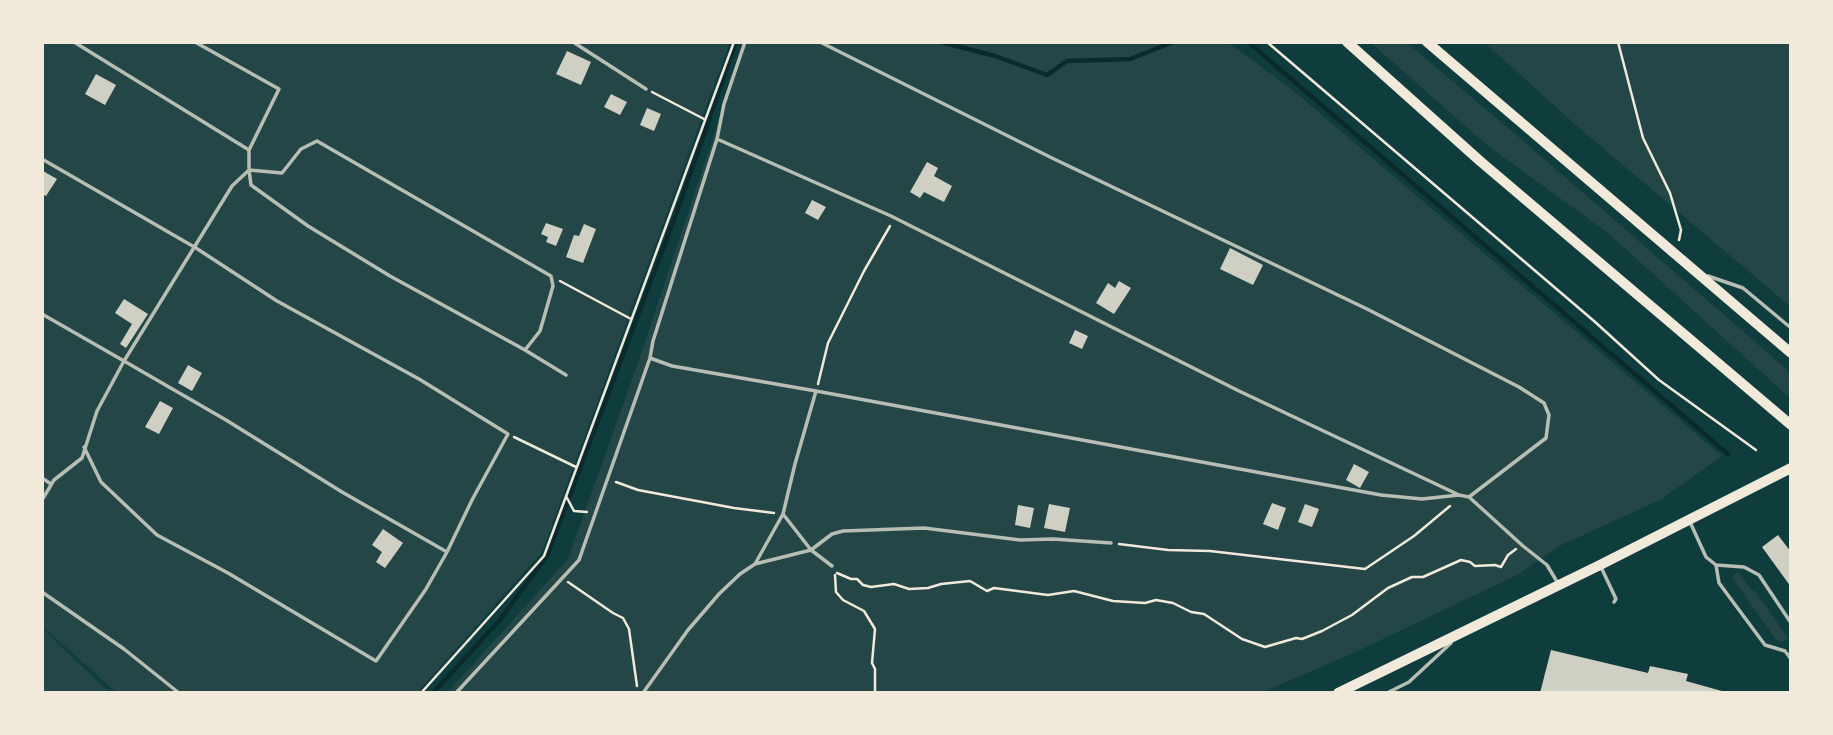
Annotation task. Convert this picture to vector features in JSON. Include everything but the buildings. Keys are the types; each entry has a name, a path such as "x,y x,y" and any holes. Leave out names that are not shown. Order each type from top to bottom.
{"main road":[{"path":"1347,42 1480,161 1791,425"},
{"path":"1427,42 1791,353"},
{"path":"1338,693 1791,468"}],"lane":[{"path":"74,42 249,150"},
{"path":"195,42 279,89 249,150 251,185 308,226 390,276 566,375"},
{"path":"573,42 646,89"},
{"path":"456,693 579,559 650,358 653,341 717,139 724,104 745,42"},
{"path":"820,42 1052,158 1367,309 1519,387 1544,403 1549,415 1546,438 1469,496"},
{"path":"717,139 895,218 1238,391 1458,495"},
{"path":"42,500 54,480 82,458 97,411 124,361 232,186 249,170 282,173 301,149 317,141 551,276 553,286 540,331 525,350"},
{"path":"42,159 195,248 276,301 419,379 508,434 426,589 376,661 228,573 157,535 101,482 85,447"},
{"path":"1699,273 1743,288 1791,328"},
{"path":"42,314 447,552"},
{"path":"650,358 672,366 1381,495 1422,499 1469,496 1521,545 1547,565 1559,584"},
{"path":"755,564 783,514 816,391"},
{"path":"42,478 51,484"},
{"path":"783,514 811,550 832,566"},
{"path":"1689,520 1706,557 1716,565 1744,567 1759,575 1791,623"},
{"path":"641,693 688,630 740,574 755,564 811,550 832,534 843,531 924,527 1020,540 1053,538 1111,543"},
{"path":"1600,565 1616,599 1614,602"},
{"path":"1716,565 1719,583 1765,645 1785,651 1791,659"},
{"path":"42,592 97,633 124,649 178,693"},
{"path":"1387,693 1409,682 1459,634"},
{"path":"1785,651 1791,648"}],"path":[{"path":"421,693 544,556 734,42"},
{"path":"1267,42 1594,321 1659,380 1756,450"},
{"path":"1618,42 1643,138 1671,193 1681,230 1675,253"},
{"path":"646,89 705,119"},
{"path":"816,391 828,343 864,271 895,218"},
{"path":"551,276 631,320"},
{"path":"508,434 576,467"},
{"path":"607,479 638,490 783,514"},
{"path":"1111,543 1168,550 1210,551 1365,569 1447,510 1458,495"},
{"path":"566,496 574,511 584,514 599,506"},
{"path":"875,693 875,629 864,611 844,600 836,592 834,571 871,587 894,584 909,589 928,588 971,581 986,590 994,588 1048,595 1074,591 1113,601 1165,601 1191,612 1204,614 1242,639 1265,647 1296,638 1302,639 1322,631 1352,615 1388,588 1461,560 1475,566 1501,567 1508,555 1521,545"},
{"path":"563,577 580,592 623,618 631,638 641,693"}],"shaded area":[{"path":"42,42 730,42 542,552 417,693 117,693 42,626"},
{"path":"745,42 1227,42 1289,87 1722,456 1660,500 1559,546 1519,574 1362,649 1261,693 447,693 568,559 640,357"},
{"path":"1370,42 1406,42 1521,139 1791,373 1791,399 1608,233 1488,146"},
{"path":"1484,42 1791,42 1791,307 1578,127"},
{"path":"1738,572 1788,638 1783,642 1776,640 1732,577"},
{"path":"42,628 110,693 42,693"}],"waterway":[{"path":"433,693 499,621 547,556 678,209 736,42"},
{"path":"941,42 995,56 1047,75 1067,61 1130,59 1173,42"},
{"path":"1248,42 1728,454"}]}
